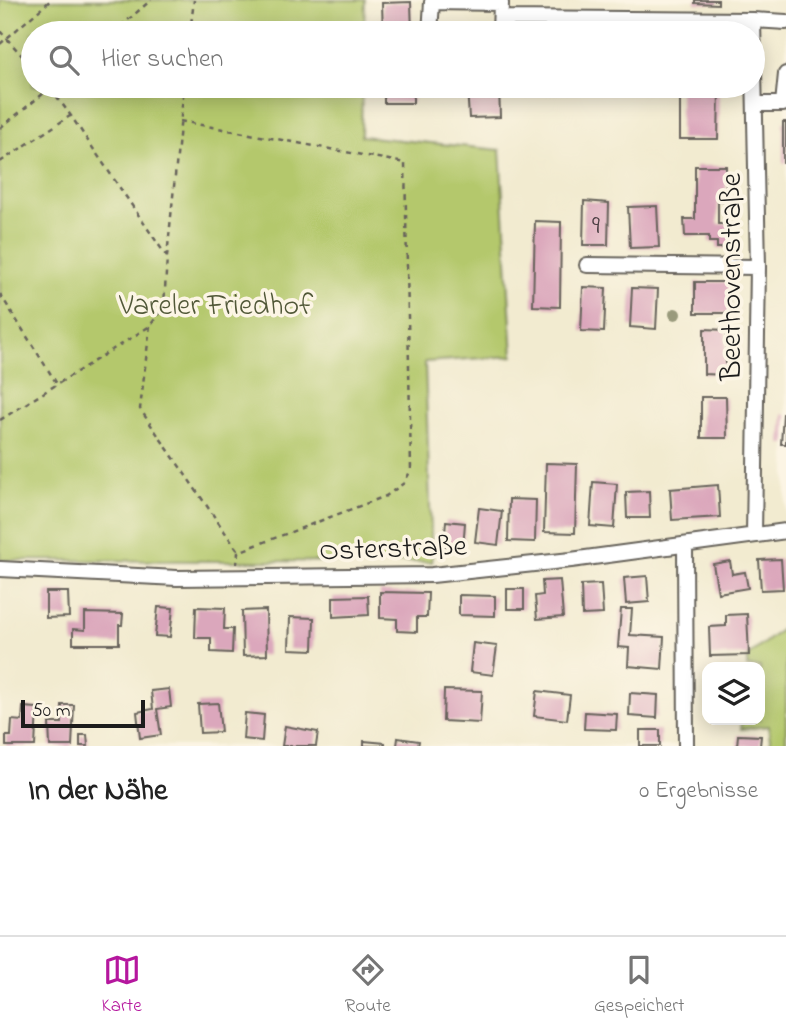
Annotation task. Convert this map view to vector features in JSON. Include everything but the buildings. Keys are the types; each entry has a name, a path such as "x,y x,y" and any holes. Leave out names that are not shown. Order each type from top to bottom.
{"street":[{"path":"431,21 432,2 501,4 500,18 786,22"},
{"path":"755,104 783,104 786,74"},
{"name":"Beethovenstraße","path":"754,535 758,267 755,98"},
{"path":"587,265 758,267"},
{"name":"Osterstraße","path":"0,569 177,578 432,575 571,560 786,531"},
{"path":"685,545 685,746"}],"path":[{"path":"27,21 51,0"},
{"path":"127,21 151,0"},
{"path":"191,21 194,0"},
{"path":"0,44 21,26"},
{"path":"0,30 21,54"},
{"path":"0,128 36,98"},
{"path":"59,98 167,257"},
{"path":"0,420 150,326 164,306 183,98"},
{"path":"0,162 71,116"},
{"path":"180,121 405,163 411,470 404,483 386,496 238,552"},
{"path":"0,294 57,384"},
{"path":"150,326 140,409 238,552 236,578"}],"green space":[{"name":"Vareler Friedhof","path":"0,0 365,0 364,21 21,21 21,98 362,98 361,136 500,150 513,356 425,362 432,562 0,560"},
{"path":"786,612 786,746 771,746 768,726 741,729 741,725 765,725 765,662 748,662 749,655 783,628"}]}
